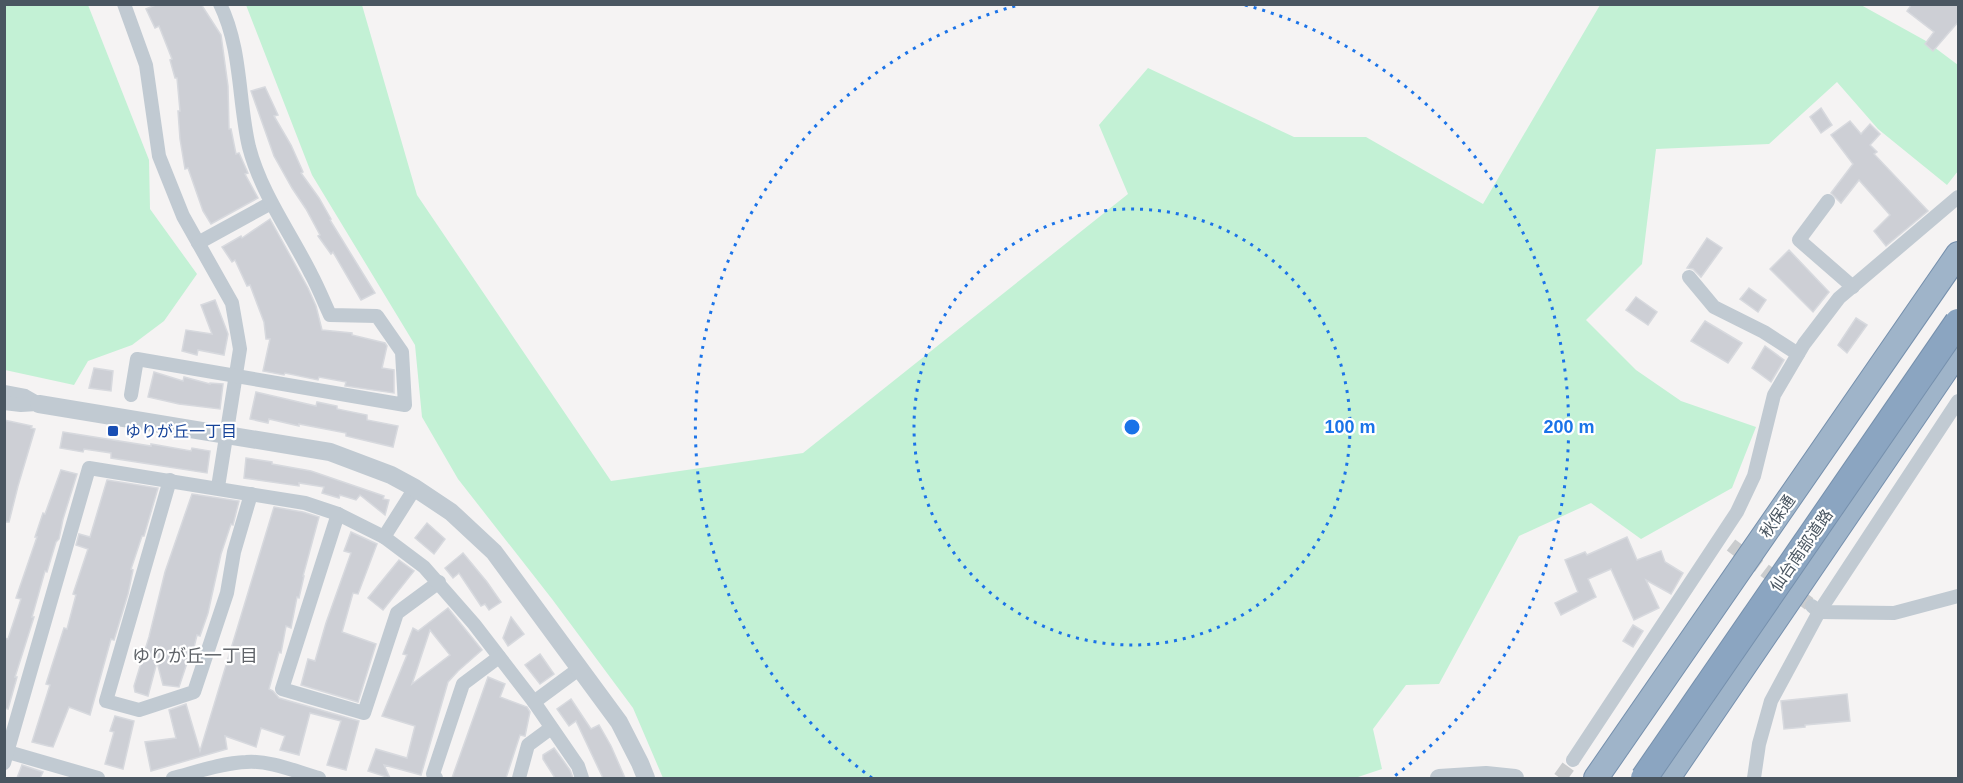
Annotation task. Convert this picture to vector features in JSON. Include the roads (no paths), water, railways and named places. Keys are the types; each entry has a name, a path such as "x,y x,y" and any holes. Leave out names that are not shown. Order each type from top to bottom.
{"highway":[{"name":"秋保通","path":"1596,778 1959,254"},
{"name":"仙台南部道路","path":"1644,778 1959,322"},
{"path":"1668,778 1959,352"}],"street":[{"path":"124,4 146,65 159,156 183,216 232,303 240,349 218,488"},
{"path":"130,395 137,359 405,405 402,352 377,316 330,315 312,274 271,203 250,148 236,53 226,16 220,4"},
{"path":"1573,760 1737,512 1754,477 1774,395 1798,354 1839,298 1959,197"},
{"path":"1828,201 1799,240 1852,287"},
{"path":"198,243 271,203"},
{"path":"1689,277 1714,307 1764,332 1798,354"},
{"path":"4,392 25,396 51,406"},
{"path":"1754,778 1759,744 1771,701 1816,609 1959,402"},
{"path":"4,403 51,406 330,452 391,475 415,488 451,512 494,552 619,722 646,778"},
{"path":"98,778 6,758 89,468 305,503 338,514 384,537 424,567 474,624 534,702 578,766 582,778"},
{"path":"170,480 106,701 139,710 194,692 227,593 234,552 251,494"},
{"path":"384,537 415,488"},
{"path":"338,514 282,689 364,713 397,613 439,582"},
{"path":"1721,534 1731,545"},
{"path":"1816,609 1894,613 1959,596"},
{"path":"436,778 433,774 463,684 499,657"},
{"path":"534,702 580,668"},
{"path":"519,778 528,746 551,728"},
{"path":"173,778 247,762 276,766 319,778"},
{"path":"1439,778 1486,775 1515,778"}],"tunnel":[{"path":"1731,545 1812,606"},
{"path":"1560,778 1573,760"}],"place":[{"name":"ゆりが丘一丁目","path":"113,431"}],"district":[{"name":"ゆりが丘一丁目","path":"195,656"}]}
